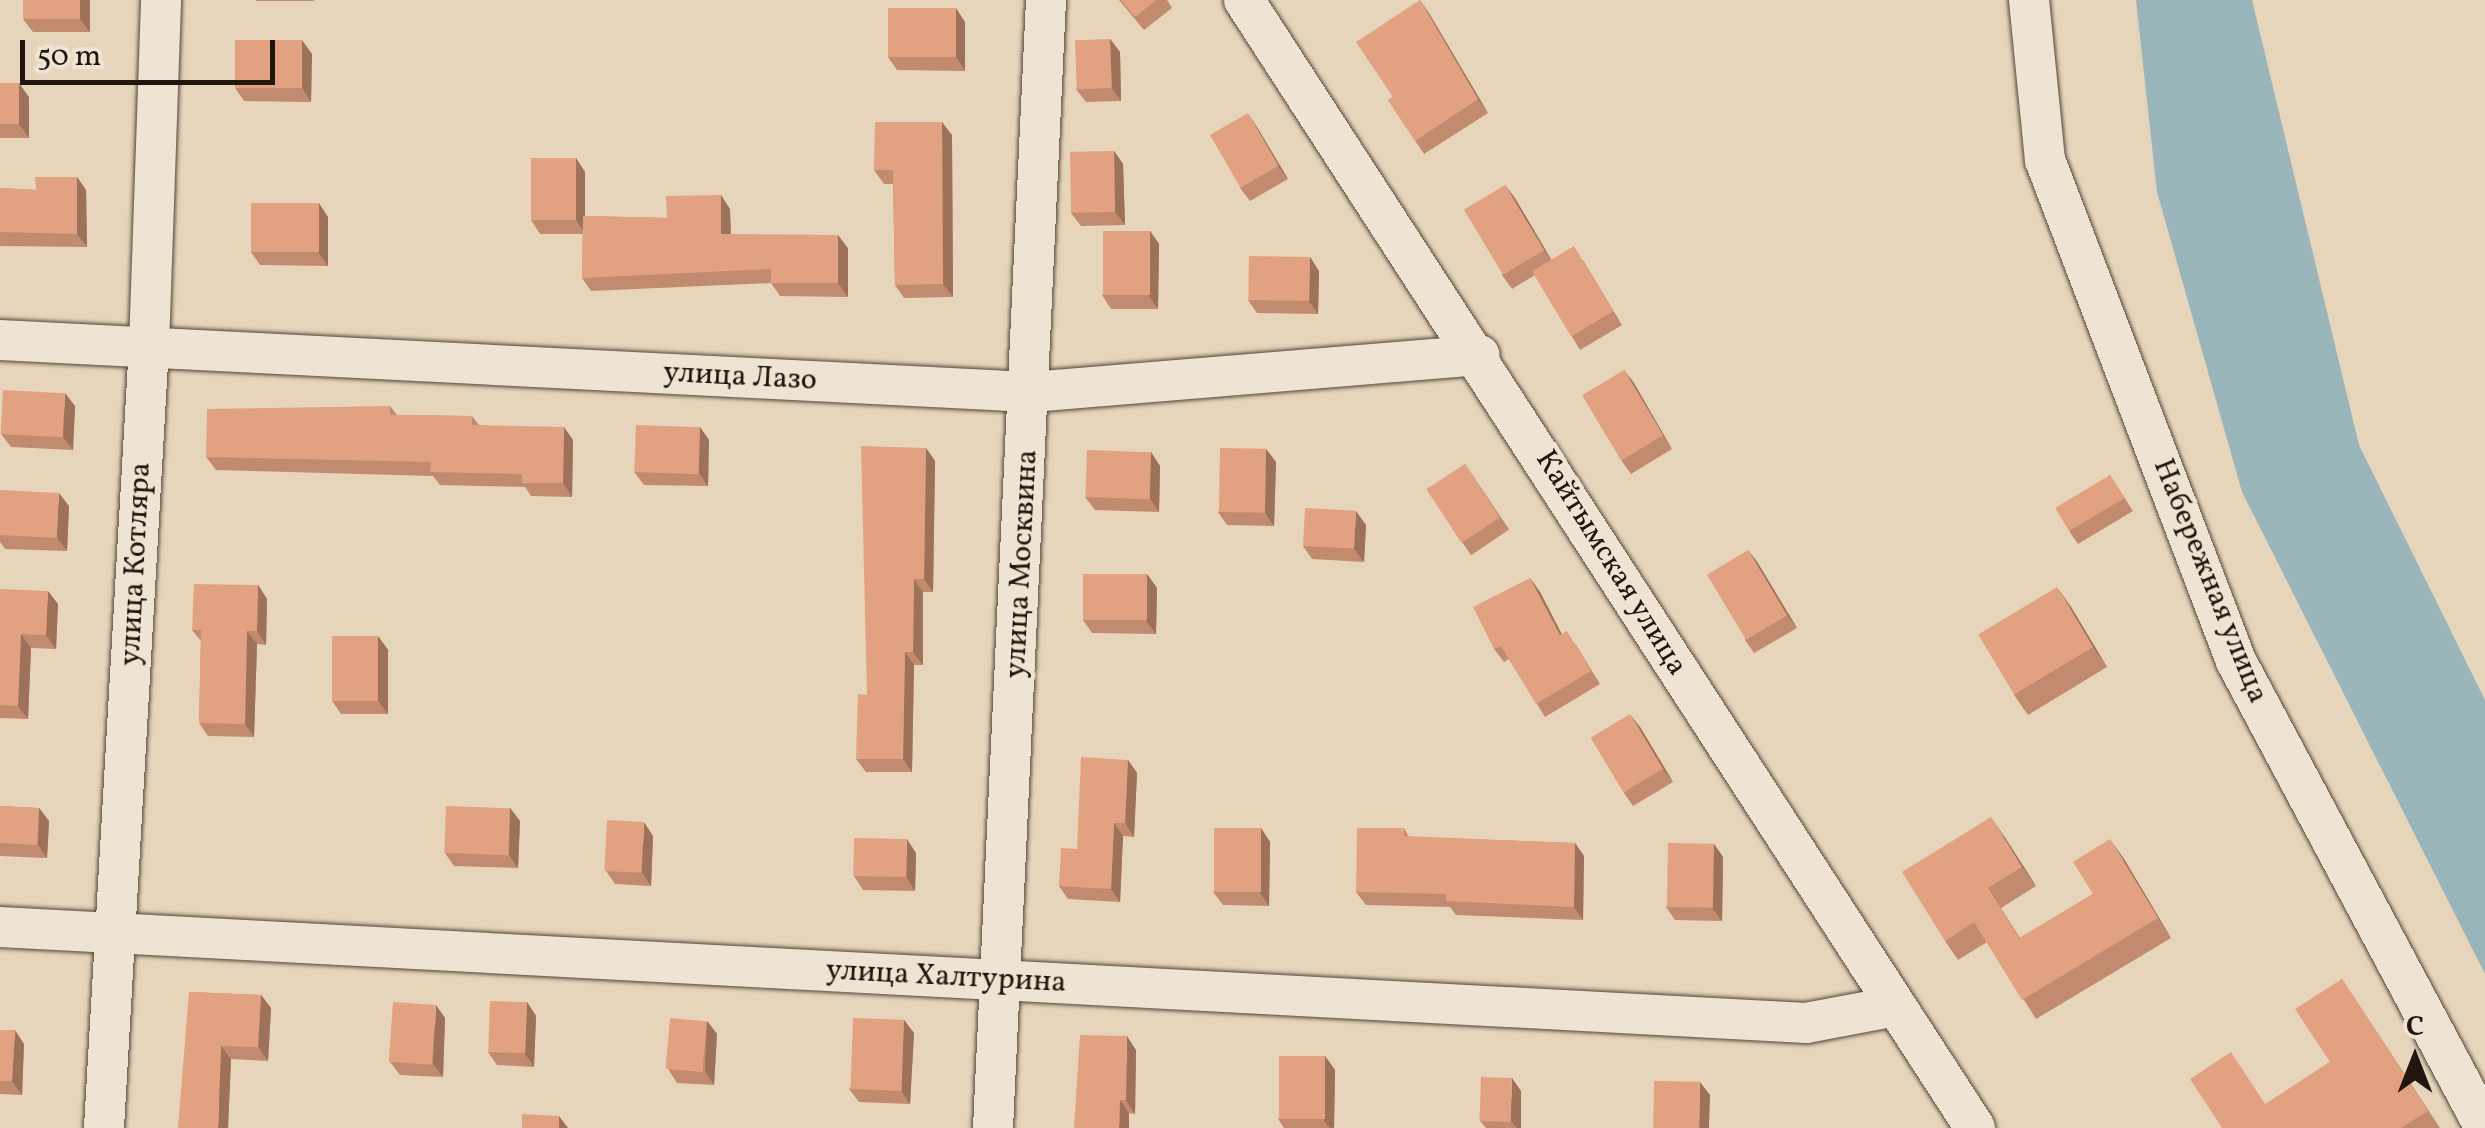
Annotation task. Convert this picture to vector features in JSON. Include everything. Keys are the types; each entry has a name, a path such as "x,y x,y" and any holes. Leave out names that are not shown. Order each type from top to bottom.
{"street":[{"name":"улица Котляра","path":"104,1128 149,346 161,0"},
{"name":"улица Москвина","path":"994,1128 1031,392 1046,0"},
{"name":"Кайтымская улица","path":"1244,0 1479,355 1891,1007 1975,1128"},
{"name":"Набережная улица","path":"2029,0 2045,160 2236,660 2484,1128"},
{"name":"улица Лазо","path":"0,340 1031,392 1479,355"},
{"name":"улица Халтурина","path":"0,927 1806,1023 1891,1007"}],"water":[{"path":"2136,0 2252,0 2359,445 2485,700 2485,974 2242,492 2157,192"}],"building":[{"path":"23,0 80,0 80,19 23,19"},
{"path":"1121,0 1156,0 1135,17"},
{"path":"1420,0 1478,99 1415,141 1388,100 1393,97 1356,42"},
{"path":"888,8 956,8 956,57 888,57"},
{"path":"1110,39 1112,88 1077,89 1075,40"},
{"path":"235,40 302,40 302,88 235,88"},
{"path":"0,83 19,83 19,124 0,124"},
{"path":"1248,113 1278,166 1240,188 1210,135"},
{"path":"875,122 942,122 943,284 895,285 893,170 874,170"},
{"path":"1114,151 1115,212 1071,213 1070,152"},
{"path":"531,158 576,158 576,220 531,220"},
{"path":"35,177 77,177 77,234 0,232 0,188 36,190"},
{"path":"1505,185 1544,250 1503,275 1464,210"},
{"path":"721,195 721,234 838,235 838,283 771,283 771,269 582,278 583,216 667,218 666,196"},
{"path":"251,203 319,203 319,252 251,252"},
{"path":"1103,231 1150,231 1150,295 1103,295"},
{"path":"1574,246 1613,311 1571,336 1532,271"},
{"path":"1249,256 1310,257 1309,301 1248,300"},
{"path":"1624,370 1663,435 1621,460 1582,395"},
{"path":"3,390 65,393 63,437 1,434"},
{"path":"390,406 390,415 472,416 472,425 564,427 563,483 522,483 522,474 430,472 431,462 206,457 207,409"},
{"path":"636,425 700,427 698,474 634,472"},
{"path":"861,446 926,448 924,579 914,579 913,652 905,652 903,759 856,759 858,694 867,695"},
{"path":"1220,448 1266,449 1265,513 1219,512"},
{"path":"1087,450 1151,452 1149,499 1085,497"},
{"path":"1465,464 1500,518 1461,543 1426,489"},
{"path":"2110,475 2124,498 2069,531 2055,508"},
{"path":"0,490 59,493 57,538 0,535"},
{"path":"1305,508 1356,511 1354,549 1303,546"},
{"path":"1748,550 1787,615 1746,640 1707,575"},
{"path":"1083,574 1147,574 1147,620 1083,620"},
{"path":"1530,578 1560,635 1567,631 1591,671 1536,704 1501,646 1494,649 1473,607"},
{"path":"194,584 258,585 257,631 247,631 245,724 199,723 201,630 192,630"},
{"path":"2057,587 2093,647 2014,694 1978,634"},
{"path":"0,589 48,591 46,635 21,634 18,706 0,705"},
{"path":"332,636 378,636 378,701 332,701"},
{"path":"1630,714 1663,769 1624,793 1591,738"},
{"path":"1081,757 1128,760 1125,823 1114,823 1111,889 1059,886 1061,848 1077,849"},
{"path":"0,806 39,808 37,845 0,843"},
{"path":"446,806 510,808 508,855 444,853"},
{"path":"1991,817 2022,867 1988,888 2019,938 2093,894 2073,862 2110,839 2158,918 2022,1000 1974,922 1945,941 1902,872"},
{"path":"607,820 644,822 641,873 604,871"},
{"path":"1214,828 1261,828 1261,892 1214,892"},
{"path":"1357,828 1404,828 1404,836 1575,843 1574,907 1446,901 1446,894 1356,892"},
{"path":"854,838 907,839 906,877 853,876"},
{"path":"1668,843 1714,844 1713,908 1667,907"},
{"path":"2342,979 2428,1111 2401,1128 2222,1128 2190,1079 2231,1052 2265,1104 2330,1062 2295,1009"},
{"path":"189,992 261,995 258,1047 221,1046 218,1128 178,1128"},
{"path":"490,1001 527,1002 525,1053 488,1052"},
{"path":"393,1002 436,1005 432,1065 389,1062"},
{"path":"670,1018 707,1021 702,1072 666,1069"},
{"path":"853,1018 904,1020 901,1091 851,1089"},
{"path":"0,1030 15,1030 12,1081 0,1081"},
{"path":"1080,1035 1127,1036 1126,1100 1120,1100 1119,1128 1074,1128"},
{"path":"1279,1056 1325,1056 1325,1119 1279,1119"},
{"path":"1481,1077 1512,1078 1510,1122 1479,1121"},
{"path":"1654,1081 1700,1082 1699,1128 1653,1128"},
{"path":"522,1114 559,1116 559,1128 522,1128"}]}
